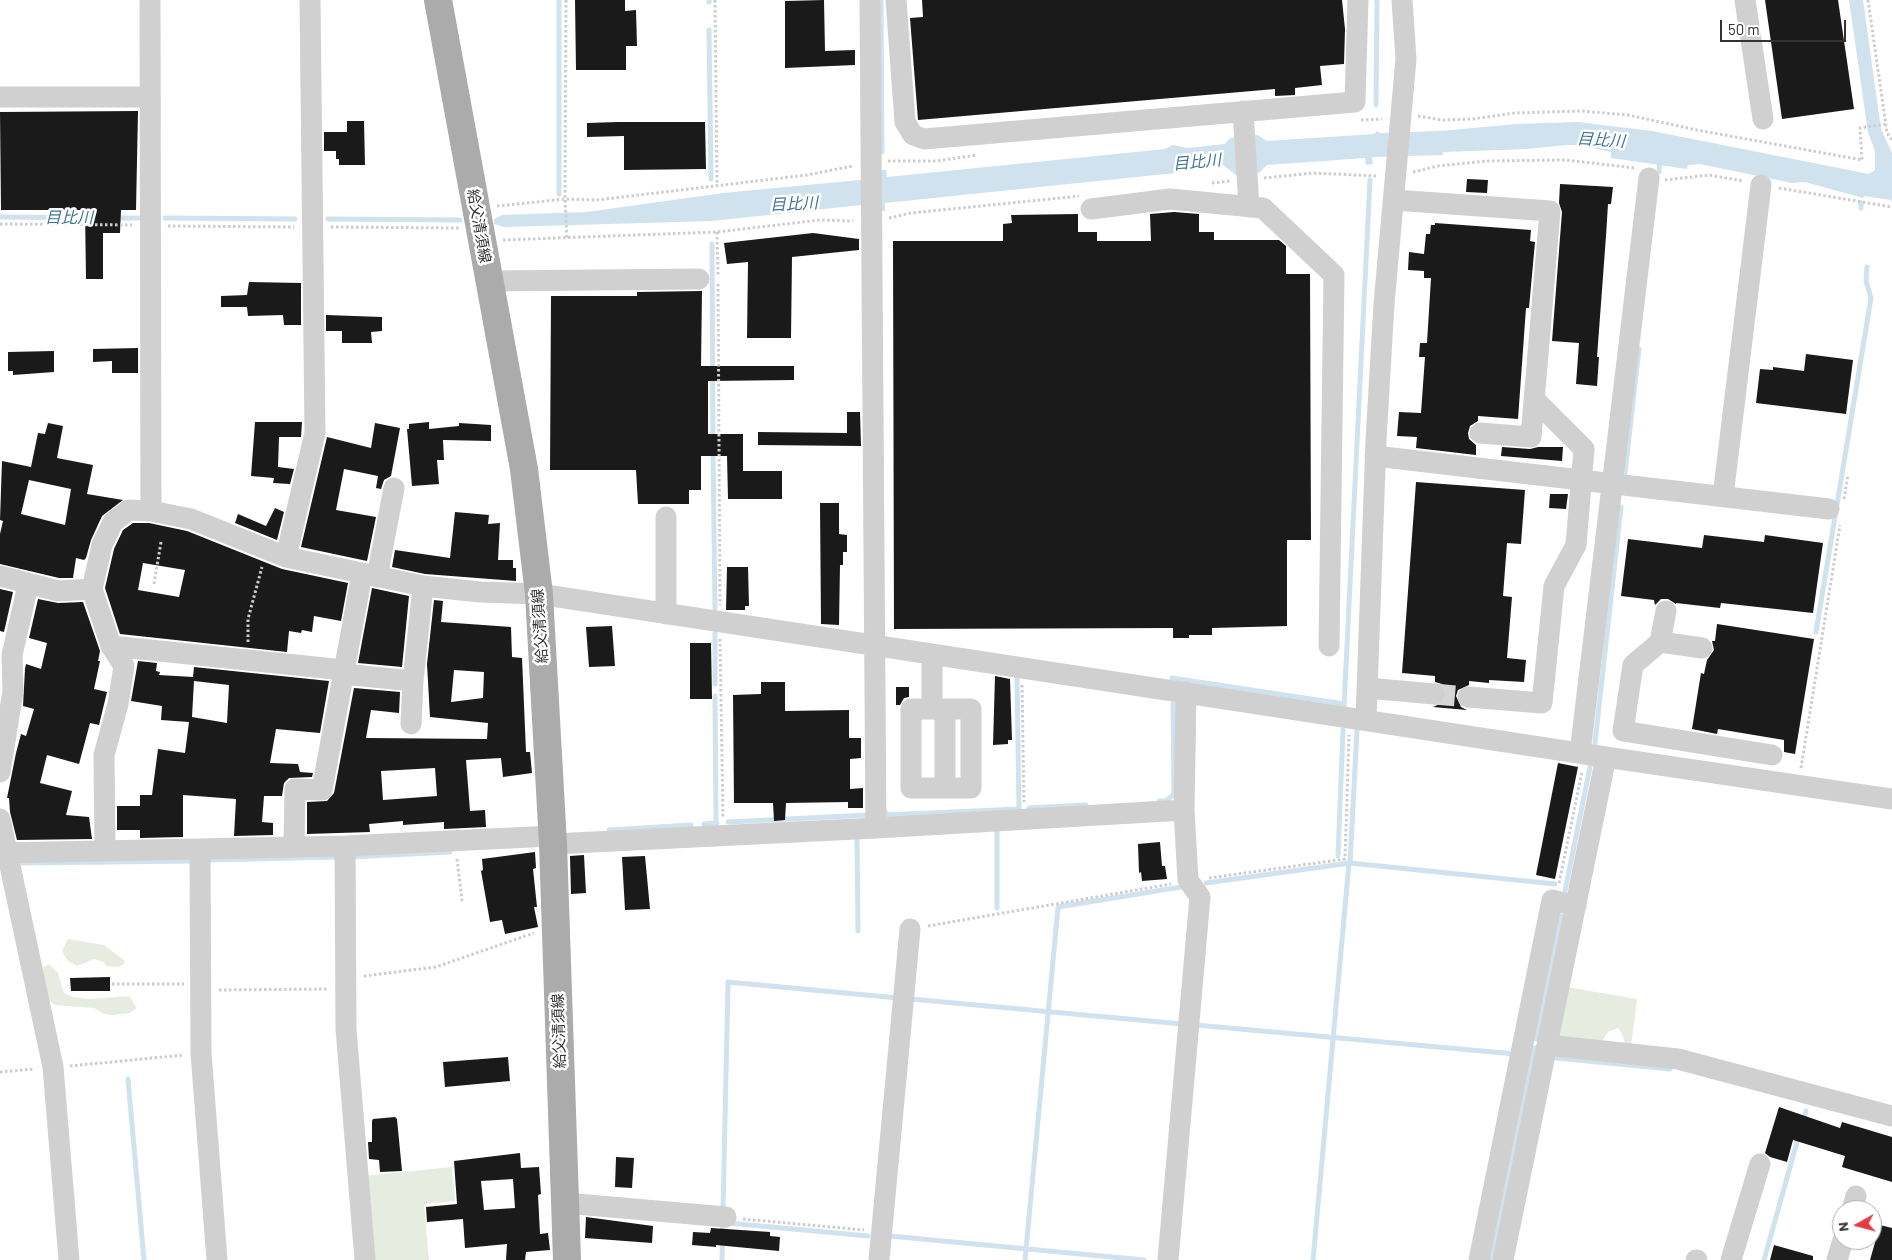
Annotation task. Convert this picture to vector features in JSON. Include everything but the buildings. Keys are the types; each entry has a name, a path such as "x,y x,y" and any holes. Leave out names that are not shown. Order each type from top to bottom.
{"main road":[{"name":"給父清須線","path":"438,0 524,469 538,594 553,840 567,1260"}],"street":[{"path":"150,0 151,511"},
{"path":"286,556 315,433 310,0"},
{"path":"870,0 876,828"},
{"path":"896,0 905,122 913,135 924,139 1243,121 1355,102 1358,0"},
{"path":"1358,718 1367,688 1375,456 1384,304 1396,171 1403,117 1406,59 1402,0"},
{"path":"1746,0 1763,119"},
{"path":"0,97 150,97"},
{"path":"1243,121 1249,207"},
{"path":"1503,1260 1576,906 1591,755 1612,483 1649,178"},
{"path":"1723,496 1761,185"},
{"path":"1091,209 1170,199 1262,208 1334,275 1329,646"},
{"path":"1394,200 1550,211 1531,437 1480,433"},
{"path":"489,281 698,279"},
{"path":"1468,697 1542,703 1554,586 1576,545 1584,450 1534,399"},
{"path":"1375,456 1723,496 1837,512"},
{"path":"294,847 295,789 322,790 344,672 394,488"},
{"path":"105,851 104,754 118,704 124,666 111,646 92,589 102,545 114,522 129,510 151,511 191,519 286,556 423,586 480,592 538,594 1591,755 1892,799"},
{"path":"666,517 666,614"},
{"path":"0,576 28,585 58,591 92,589"},
{"path":"0,772 5,706 13,690 12,655 28,585"},
{"path":"410,724 423,586"},
{"path":"1666,611 1660,642 1633,665 1623,731 1772,755"},
{"path":"1660,642 1702,648"},
{"path":"111,646 248,660 413,681"},
{"path":"932,654 938,709 945,788 911,788 912,709 938,709"},
{"path":"1367,688 1434,694"},
{"path":"1168,1260 1200,897 1188,880 1184,810 1186,692"},
{"path":"1629,760 1633,733"},
{"path":"3,853 723,836 1184,810"},
{"path":"0,819 3,853 52,1067 69,1260"},
{"path":"345,846 346,1029 366,1260"},
{"path":"200,849 201,1053 217,1260"},
{"path":"1480,1260 1552,900 1576,906"},
{"path":"879,1260 910,929"},
{"path":"1547,1045 1678,1059 1892,1116"},
{"path":"1731,1260 1760,1164"},
{"path":"565,1203 726,1217"}],"path":[{"path":"566,0 565,205 567,237"},
{"path":"715,0 717,186"},
{"path":"1868,0 1884,125 1892,140"},
{"path":"1357,121 1403,117 1442,120 1472,119 1515,113 1580,111 1628,115 1696,130 1862,160 1860,128 1884,125"},
{"path":"479,226 565,199 597,200 807,175 872,164 936,161 981,155"},
{"path":"0,224 313,227 479,226 567,237 718,232 820,220 872,218"},
{"path":"718,232 723,836"},
{"path":"1798,785 1837,512 1848,475"},
{"path":"154,584 161,542"},
{"path":"248,660 248,619 267,549"},
{"path":"1022,668 1024,820"},
{"path":"910,929 1188,880 1345,859 1358,718"},
{"path":"1555,901 1591,755"},
{"path":"454,841 462,901"},
{"path":"112,984 201,987 346,983 436,967 519,939 555,924"},
{"path":"0,1072 201,1053"},
{"path":"726,1217 882,1232"}],"shaded area":[{"path":"68,939 104,945 124,960 124,964 118,967 106,966 104,962 94,959 77,966 67,960 62,951"},
{"path":"49,964 58,973 64,993 73,997 90,999 129,996 137,1008 130,1013 112,1015 104,1014 94,1008 55,1005 46,997 41,974 44,967"},
{"path":"1567,987 1637,999 1631,1047 1625,1043 1618,1028 1608,1032 1603,1040 1562,1042 1558,1033"},
{"path":"452,1167 455,1201 424,1204 429,1260 370,1260 363,1176"}],"water":[{"path":"1849,0 1863,0 1881,129 1892,153 1892,203 1891,200 1864,196 1863,198 1805,182 1792,183 1700,164 1688,165 1687,169 1611,158 1611,152 1580,145 1567,145 1527,149 1443,152 1443,155 1372,157 1373,164 1366,165 1365,158 1267,165 1259,173 1236,175 1223,165 1178,170 1175,173 885,203 885,211 880,211 880,203 712,221 504,227 494,224 494,219 502,215 587,212 723,193 881,178 880,170 886,170 887,177 1165,149 1173,145 1187,148 1225,144 1230,138 1258,135 1267,141 1374,134 1377,131 1380,133 1440,131 1517,124 1578,122 1652,131 1869,174 1875,170 1875,151 1868,132"}],"waterway":[{"path":"559,0 559,194"},
{"path":"881,0 882,152"},
{"path":"1376,105 1377,0"},
{"path":"709,30 711,179"},
{"path":"1659,172 1660,159"},
{"path":"1344,706 1370,180"},
{"path":"1861,203 1861,208"},
{"name":"目比川","path":"0,217 92,218"},
{"name":"目比川","path":"115,218 138,218"},
{"name":"目比川","path":"165,218 295,219"},
{"name":"目比川","path":"328,219 460,220"},
{"path":"712,244 713,439"},
{"path":"1816,632 1871,298 1866,281 1867,267"},
{"path":"1625,473 1639,349"},
{"path":"713,450 715,609"},
{"path":"1595,743 1621,507"},
{"path":"715,633 715,684"},
{"path":"885,811 885,815 1019,809 1017,677"},
{"path":"1172,678 1344,704"},
{"path":"715,696 716,823"},
{"path":"1159,801 1166,801 1174,794 1173,704"},
{"path":"1338,856 1343,730"},
{"path":"1350,863 1357,730"},
{"path":"1565,891 1591,762"},
{"path":"1029,808 1086,805"},
{"path":"728,822 869,815"},
{"path":"704,824 717,823"},
{"path":"609,830 691,825"},
{"path":"997,830 997,908"},
{"path":"857,838 858,931"},
{"path":"350,857 450,852"},
{"path":"206,860 340,857"},
{"path":"21,863 195,861"},
{"path":"1313,1260 1349,863"},
{"path":"1206,883 1350,863 1555,884"},
{"path":"1025,1260 1058,907 1181,887"},
{"path":"1536,1039 1561,916"},
{"path":"723,1211 728,982 898,998"},
{"path":"911,999 1182,1024"},
{"path":"1196,1025 1515,1054"},
{"path":"1492,1260 1535,1048"},
{"path":"1556,1058 1670,1069"},
{"path":"128,1079 144,1260"},
{"path":"1803,1123 1806,1111"},
{"path":"1764,1260 1799,1135"},
{"path":"722,1260 723,1223"},
{"path":"728,1223 868,1236"},
{"path":"890,1236 1144,1260"}],"tunnel":[{"path":"1434,694 1468,697"}]}
